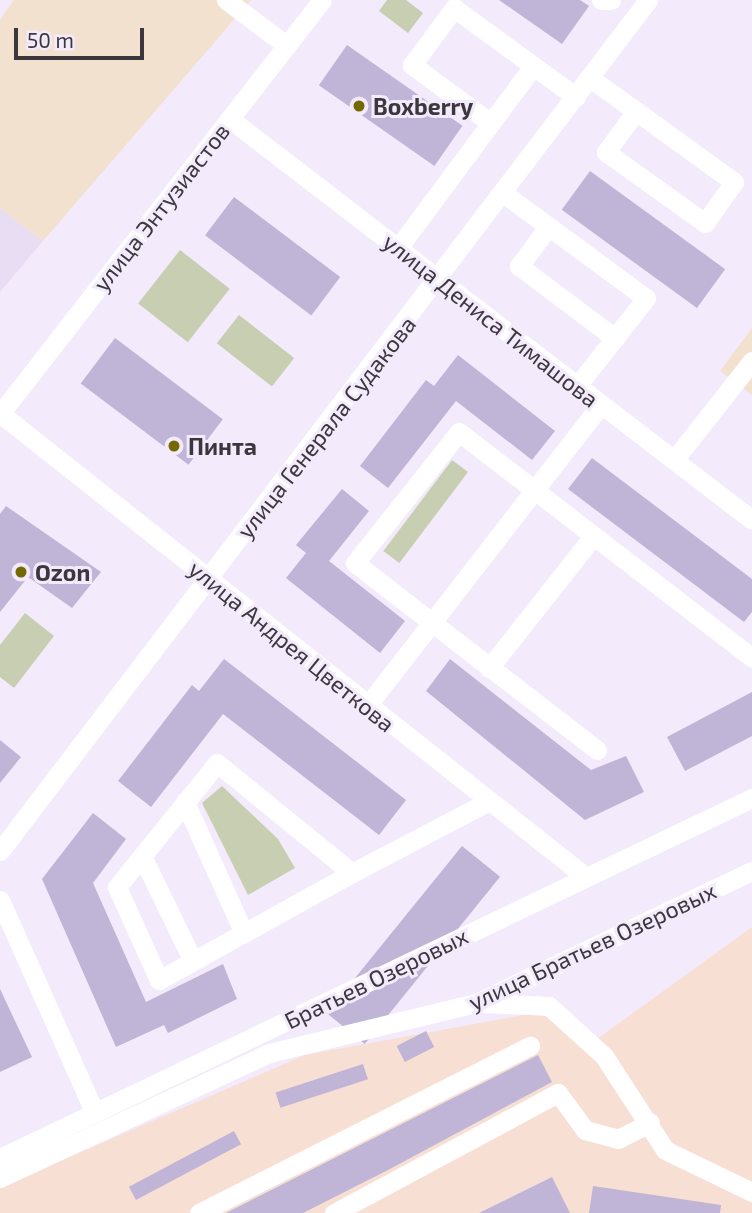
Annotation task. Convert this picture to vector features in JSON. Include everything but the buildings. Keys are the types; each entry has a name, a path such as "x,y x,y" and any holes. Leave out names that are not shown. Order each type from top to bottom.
{"street":[{"path":"226,0 286,45"},
{"name":"улица Энтузиастов","path":"0,414 321,0"},
{"path":"601,0 611,0"},
{"name":"улица Генерала Судакова","path":"0,851 439,280 648,0"},
{"path":"491,123 412,65 454,8 576,97"},
{"path":"398,248 533,66"},
{"path":"590,78 636,111 734,183 705,223 606,152 636,111"},
{"name":"улица Дениса Тимашова","path":"230,119 752,520"},
{"path":"503,193 646,299 577,386"},
{"path":"548,227 519,266 615,338"},
{"path":"674,460 752,361"},
{"path":"367,706 537,491 601,404"},
{"name":"улица Андрея Цветкова","path":"0,414 487,802 586,877"},
{"path":"597,750 355,563 459,432 752,657"},
{"path":"489,668 594,535"},
{"path":"352,873 217,763 117,887 159,980 487,802"},
{"name":"Братьев Озеровых","path":"0,1158 752,798"},
{"path":"185,803 244,933"},
{"path":"142,856 193,961"},
{"name":"улица Братьев Озеровых","path":"0,1178 269,1052 476,1003 752,871"},
{"path":"0,900 94,1113"},
{"path":"476,1003 549,1006 604,1056 650,1123 665,1150 752,1192"},
{"path":"199,1213 530,1046"},
{"path":"334,1213 558,1093 585,1130 618,1139 650,1123"}],"shaded area":[{"path":"14,0 251,0 43,241 0,208 0,20"},
{"path":"0,208 43,241 0,292"},
{"path":"752,328 752,395 720,371"},
{"path":"752,927 752,1213 0,1213 0,1187 305,1055 540,1012 586,1047"}],"green space":[{"path":"387,0 406,0 423,13 408,33 379,11"},
{"path":"180,250 230,289 188,342 138,304"},
{"path":"239,315 294,358 272,386 217,343"},
{"path":"452,460 468,472 399,563 383,551"},
{"path":"25,613 54,636 14,688 0,677 0,645"},
{"path":"222,786 278,839 295,868 248,895 202,803"}],"place":[{"name":"Boxberry","path":"359,106"},
{"name":"Пинта","path":"174,446"},
{"name":"Ozon","path":"21,572"}]}
